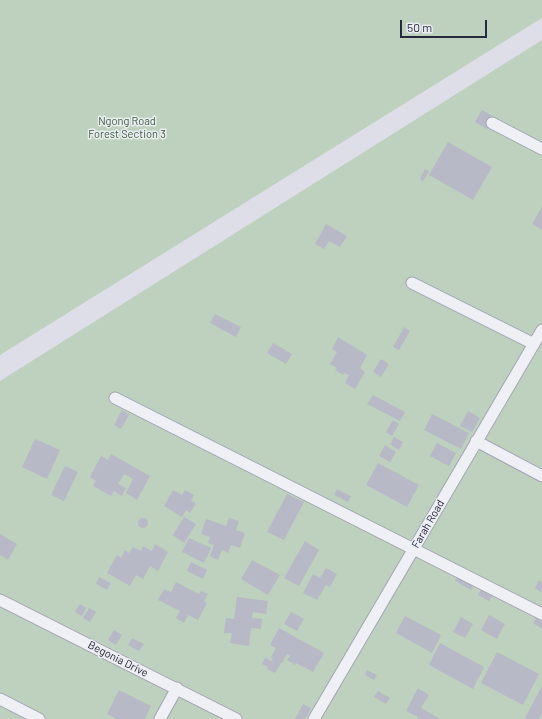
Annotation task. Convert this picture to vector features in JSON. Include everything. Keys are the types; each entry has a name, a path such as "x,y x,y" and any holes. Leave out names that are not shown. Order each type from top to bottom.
{"street":[{"path":"492,123 542,149"},
{"path":"412,282 534,344"},
{"name":"Farah Road","path":"314,719 542,330"},
{"path":"115,398 542,614"},
{"path":"476,442 542,476"},
{"name":"Begonia Drive","path":"0,600 236,719"},
{"path":"160,719 176,688"},
{"path":"0,699 39,719"}],"green space":[{"name":"Ngong Road Forest Section 3","path":"0,0 542,0 542,18 0,355"},
{"path":"542,40 542,719 0,719 0,381"}],"building":[{"path":"482,110 494,117 487,129 475,122"},
{"path":"448,142 492,167 473,200 429,175"},
{"path":"425,169 429,171 423,181 420,179"},
{"path":"542,207 542,230 532,224"},
{"path":"326,224 347,236 340,247 329,241 324,249 315,244"},
{"path":"215,314 241,327 236,337 210,323"},
{"path":"404,327 410,331 399,350 393,347"},
{"path":"338,337 367,355 360,368 365,372 355,389 345,383 349,375 344,373 343,375 335,370 337,368 330,364 337,352 332,349"},
{"path":"273,343 292,354 286,364 267,353"},
{"path":"381,359 389,364 381,377 373,372"},
{"path":"373,395 405,412 400,421 367,404"},
{"path":"122,410 129,415 121,429 114,425"},
{"path":"468,411 480,418 472,432 460,426"},
{"path":"432,414 469,433 461,449 424,430"},
{"path":"393,420 399,424 392,436 386,432"},
{"path":"394,437 403,442 399,450 390,444"},
{"path":"35,439 60,450 47,479 22,467"},
{"path":"437,443 456,453 449,466 430,456"},
{"path":"385,445 396,452 390,462 379,456"},
{"path":"111,454 150,476 137,500 126,493 133,479 124,474 118,484 126,488 122,496 114,491 111,496 93,486 96,481 90,477 101,456 108,460"},
{"path":"378,463 419,485 407,507 366,485"},
{"path":"65,466 78,472 64,501 51,495"},
{"path":"337,489 351,496 348,502 334,495"},
{"path":"173,490 182,495 185,490 194,495 191,501 196,503 190,513 186,510 182,517 164,506"},
{"path":"287,494 304,502 284,540 267,532"},
{"path":"184,517 196,524 184,543 173,535"},
{"path":"141,518 145,518 147,519 147,527 141,528 138,525 138,521"},
{"path":"229,518 239,521 236,530 245,533 240,548 231,545 228,553 222,550 218,560 210,556 214,545 208,543 210,537 201,534 206,519 226,526"},
{"path":"0,534 17,544 8,560 0,555"},
{"path":"189,538 211,548 204,563 182,552"},
{"path":"305,541 319,550 299,586 284,578"},
{"path":"155,544 168,552 158,571 150,566 143,579 136,575 130,586 107,573 117,555 121,558 125,550 129,553 133,547 141,551 143,546 152,551"},
{"path":"252,560 280,575 268,595 241,579"},
{"path":"191,562 207,570 203,579 187,571"},
{"path":"326,568 337,574 330,587 326,585 317,600 303,593 313,574 320,578"},
{"path":"458,576 474,585 471,590 455,581"},
{"path":"99,577 111,583 107,590 96,584"},
{"path":"539,580 542,582 541,592 535,588"},
{"path":"176,582 199,594 201,591 208,594 204,602 207,603 198,620 188,615 184,623 176,618 180,611 158,600 164,589 171,592"},
{"path":"482,588 493,594 489,601 478,595"},
{"path":"237,597 268,601 266,614 253,612 252,618 262,619 261,629 251,628 249,646 230,643 232,633 224,633 226,618 234,619"},
{"path":"80,604 86,608 82,616 75,612"},
{"path":"89,608 96,612 90,622 83,618"},
{"path":"291,612 304,619 297,631 284,624"},
{"path":"489,615 505,624 497,639 481,630"},
{"path":"405,616 441,635 432,653 396,633"},
{"path":"461,617 473,624 465,638 453,632"},
{"path":"536,618 542,621 542,629 533,623"},
{"path":"279,628 324,653 313,672 287,660 290,656 287,654 275,673 267,669 268,667 262,664 265,658 271,661 273,658 271,657 276,648 270,645"},
{"path":"114,630 122,635 116,645 108,640"},
{"path":"132,638 144,644 139,651 128,645"},
{"path":"440,643 484,667 473,689 429,665"},
{"path":"497,652 539,674 523,705 481,683"},
{"path":"367,670 377,675 374,680 365,675"},
{"path":"542,686 542,713 539,719 527,719 525,718"},
{"path":"418,688 429,695 421,708 440,719 417,719 418,717 406,711"},
{"path":"119,690 151,706 145,719 117,719 107,714"},
{"path":"378,691 390,698 386,704 374,697"},
{"path":"303,704 311,708 305,719 295,719"}]}
